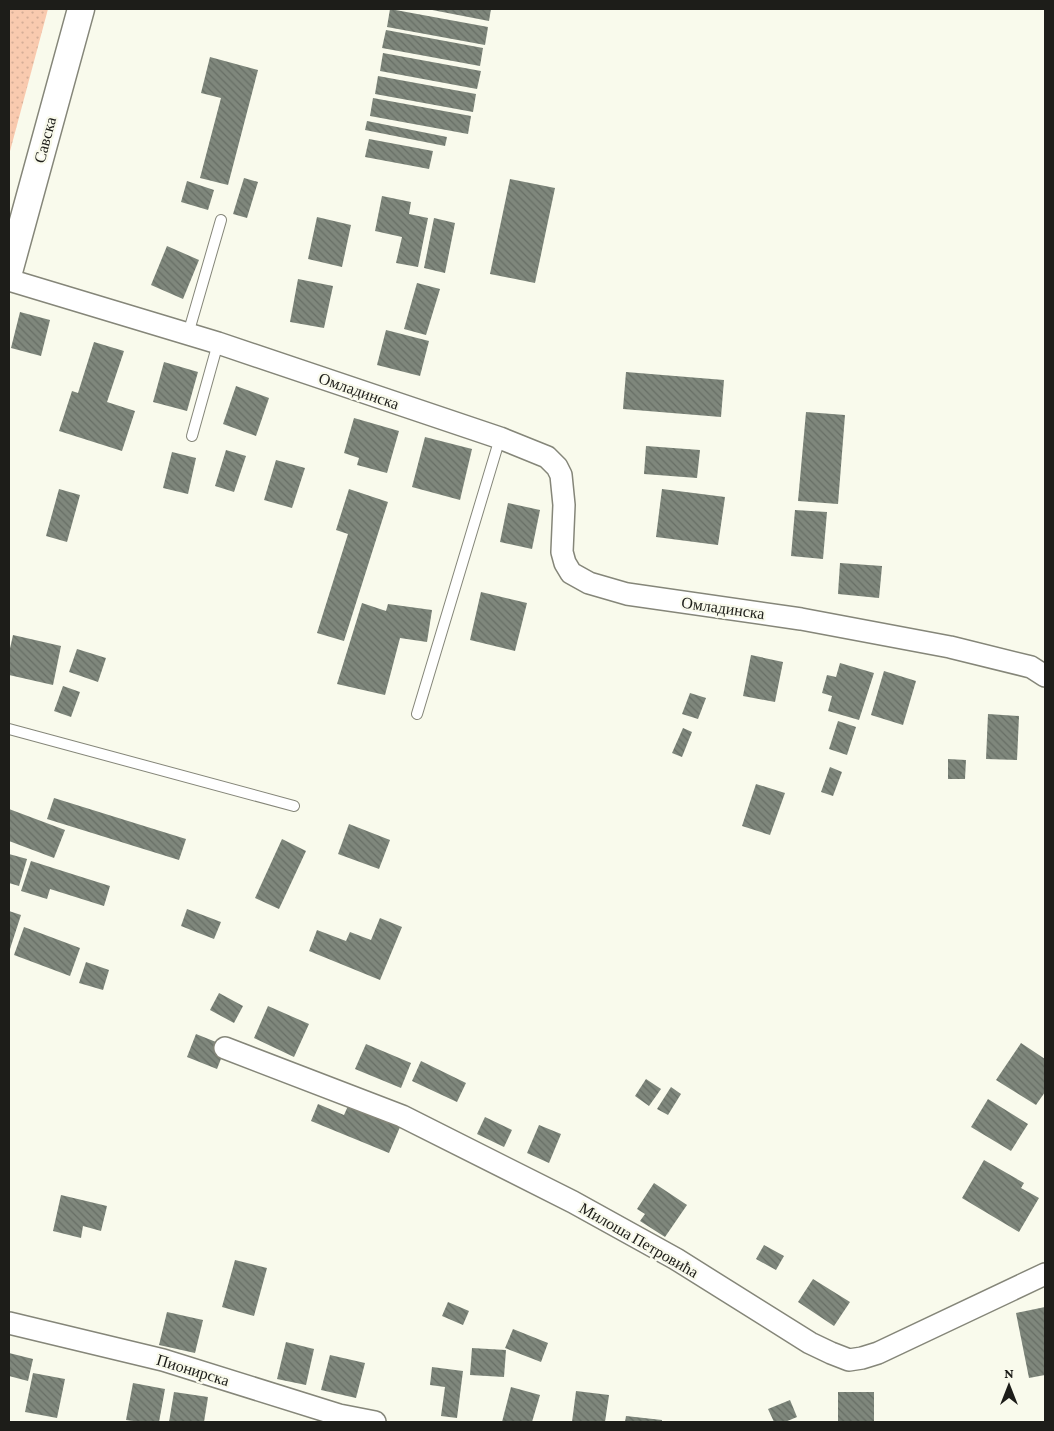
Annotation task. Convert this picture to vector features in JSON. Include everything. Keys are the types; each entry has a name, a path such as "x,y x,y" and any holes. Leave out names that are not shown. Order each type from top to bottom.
{"street":[{"name":"Савска","path":"9,272 81,9"},
{"name":"Омладинска","path":"9,280 218,343 500,438 547,457 557,467 563,486 562,552 571,573 589,583 627,594 801,619 950,647 1031,667 1045,676"},
{"name":"Милоша Петровића","path":"226,1048 402,1116 547,1189 676,1259 810,1343 849,1360 878,1353 1045,1274"},
{"name":"Пионирска","path":"9,1323 163,1360 339,1415 375,1422"}],"lane":[{"path":"188,334 221,220"},
{"path":"192,436 218,343"},
{"path":"417,714 500,438"},
{"path":"9,729 294,806"}],"shaded area":[{"path":"9,9 48,9 9,155"}],"building":[{"path":"390,9 488,27 485,45 387,27"},
{"path":"427,9 491,9 489,21"},
{"path":"386,30 483,48 480,66 382,48"},
{"path":"383,53 481,71 477,89 380,71"},
{"path":"210,57 258,70 228,185 200,178 221,98 201,93"},
{"path":"378,76 476,94 473,112 375,94"},
{"path":"373,98 471,116 468,134 370,116"},
{"path":"367,121 447,137 445,146 365,130"},
{"path":"369,139 433,151 429,169 365,157"},
{"path":"244,178 258,182 247,218 233,214"},
{"path":"510,179 555,188 535,283 490,274"},
{"path":"187,181 214,190 208,210 181,202"},
{"path":"382,196 411,202 409,214 428,218 418,267 396,263 402,237 375,231"},
{"path":"317,217 351,225 342,267 308,259"},
{"path":"434,218 455,223 445,273 424,268"},
{"path":"167,246 199,260 183,299 151,285"},
{"path":"298,279 333,286 324,328 290,322"},
{"path":"417,283 440,289 426,335 404,329"},
{"path":"20,312 50,320 41,356 11,348"},
{"path":"386,330 429,341 420,376 377,365"},
{"path":"94,342 124,351 107,402 135,411 122,451 59,431 72,391 78,393"},
{"path":"164,362 198,372 187,411 153,402"},
{"path":"626,372 724,380 721,417 623,409"},
{"path":"236,386 269,398 256,436 223,424"},
{"path":"806,412 845,415 838,504 798,501"},
{"path":"354,418 399,431 387,473 357,465 359,458 344,453"},
{"path":"425,437 472,449 460,500 412,487"},
{"path":"646,446 700,450 697,478 644,474"},
{"path":"226,450 246,456 234,492 215,486"},
{"path":"172,452 196,458 188,494 163,488"},
{"path":"276,460 305,468 292,508 264,500"},
{"path":"59,489 80,495 67,542 46,536"},
{"path":"349,489 388,502 344,641 317,633 348,534 336,530"},
{"path":"662,489 725,497 718,545 656,537"},
{"path":"508,503 540,510 532,549 500,542"},
{"path":"795,510 827,512 823,559 791,556"},
{"path":"840,563 882,566 879,598 838,594"},
{"path":"481,592 527,603 515,651 470,640"},
{"path":"362,603 386,611 388,604 432,610 427,642 400,638 385,695 337,684"},
{"path":"13,635 61,646 53,685 9,675 9,653"},
{"path":"77,649 106,658 98,682 69,672"},
{"path":"751,655 783,662 775,702 743,696"},
{"path":"840,663 874,673 859,720 828,711 832,696 822,693 827,675 836,677"},
{"path":"884,671 916,681 903,725 871,715"},
{"path":"63,686 80,692 71,717 54,711"},
{"path":"690,693 706,698 698,719 682,714"},
{"path":"988,714 1019,716 1017,760 986,759"},
{"path":"838,721 856,727 847,755 829,749"},
{"path":"683,728 692,732 682,757 672,753"},
{"path":"948,759 966,760 965,779 948,779"},
{"path":"830,767 842,772 833,796 821,792"},
{"path":"756,784 785,793 770,835 742,826"},
{"path":"54,798 186,839 179,860 47,819"},
{"path":"9,809 65,830 54,858 9,841"},
{"path":"349,824 390,840 379,869 338,854"},
{"path":"282,839 306,851 279,909 255,898"},
{"path":"9,854 27,859 19,886 9,883"},
{"path":"31,861 110,886 104,906 50,889 47,899 21,891"},
{"path":"187,909 221,922 214,939 181,926"},
{"path":"9,911 21,915 9,952"},
{"path":"380,918 402,927 380,980 309,951 317,930 346,941 350,932 371,940"},
{"path":"24,927 80,948 70,976 14,955"},
{"path":"86,962 109,970 103,990 79,983"},
{"path":"219,993 243,1006 234,1023 210,1010"},
{"path":"268,1006 309,1024 294,1057 254,1038"},
{"path":"196,1034 226,1046 217,1069 187,1057"},
{"path":"1021,1043 1045,1059 1045,1092 1036,1105 996,1080"},
{"path":"366,1044 411,1063 401,1088 355,1069"},
{"path":"421,1061 466,1083 457,1102 412,1081"},
{"path":"646,1079 661,1089 649,1106 635,1096"},
{"path":"671,1087 681,1094 668,1115 657,1109"},
{"path":"988,1099 1028,1124 1011,1151 971,1127"},
{"path":"318,1104 344,1115 348,1106 400,1127 389,1153 311,1121"},
{"path":"485,1117 512,1130 504,1147 477,1134"},
{"path":"539,1125 561,1134 549,1163 527,1153"},
{"path":"984,1160 1024,1183 1021,1188 1039,1198 1019,1232 962,1198"},
{"path":"654,1183 687,1205 665,1237 640,1221 645,1214 637,1209"},
{"path":"61,1195 107,1206 101,1231 83,1226 81,1238 53,1231"},
{"path":"764,1245 784,1256 776,1270 756,1259"},
{"path":"235,1260 267,1268 254,1316 222,1307"},
{"path":"813,1279 850,1302 834,1326 798,1302"},
{"path":"448,1302 469,1311 463,1325 442,1316"},
{"path":"1045,1307 1045,1375 1029,1378 1016,1313"},
{"path":"167,1312 203,1320 195,1353 159,1345"},
{"path":"513,1329 548,1343 541,1362 505,1348"},
{"path":"286,1342 314,1349 306,1385 277,1379"},
{"path":"472,1348 506,1350 504,1377 470,1375"},
{"path":"9,1353 33,1359 28,1381 9,1376"},
{"path":"330,1355 365,1363 356,1398 321,1390"},
{"path":"432,1367 463,1371 457,1418 441,1416 445,1387 430,1385"},
{"path":"33,1373 65,1379 57,1418 25,1412"},
{"path":"133,1383 165,1389 159,1422 126,1420"},
{"path":"511,1387 540,1395 532,1422 502,1422"},
{"path":"576,1391 609,1395 605,1422 572,1422"},
{"path":"174,1392 208,1397 204,1422 169,1422"},
{"path":"838,1392 874,1392 874,1422 838,1422"},
{"path":"790,1400 797,1417 785,1422 774,1422 768,1409"},
{"path":"626,1416 662,1420 662,1422 625,1422"}]}
